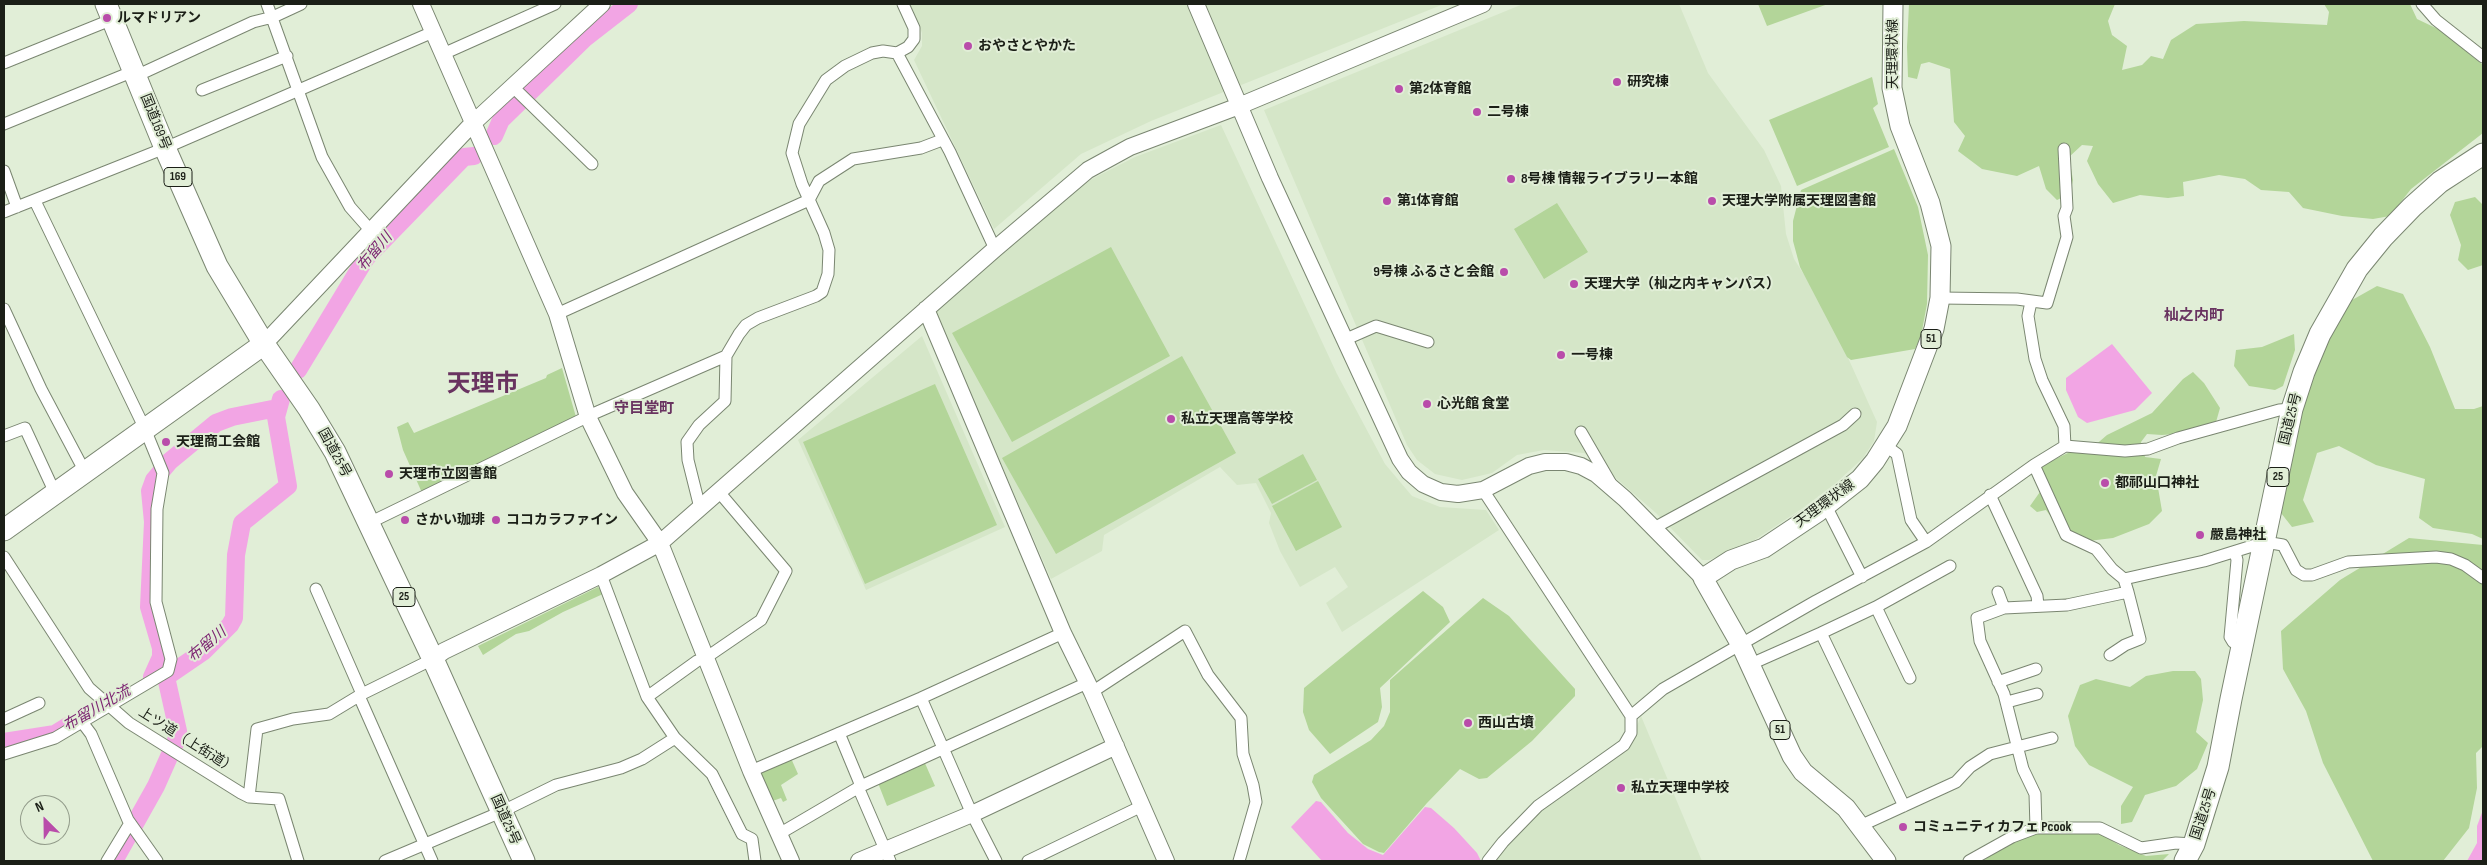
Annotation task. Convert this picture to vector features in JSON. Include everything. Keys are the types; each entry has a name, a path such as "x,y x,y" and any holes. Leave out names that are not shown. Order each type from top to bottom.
{"highway":[{"name":"国道169号","path":"109,12 165,148 218,266 264,344"},
{"name":"国道25号","path":"2189,853 2218,767 2292,410 2304,372 2320,334 2357,269 2412,207 2440,182 2483,154"},
{"path":"4,530 264,344"},
{"name":"国道25号","path":"264,344 322,430 369,523 524,861"}],"main road":[{"name":"天理環状線","path":"1703,578 1731,560 1757,552 1826,506 1860,479 1886,446 1898,426 1934,329 1940,298 1941,246 1937,224 1900,126 1892,88 1893,4"},
{"name":"51","path":"1703,578 1741,645 1798,765 1803,772 1838,801 1860,826 1886,861"}],"street":[{"path":"267,4 328,170 350,207 372,232"},
{"path":"4,124 135,74 253,22 273,17 301,4"},
{"path":"421,4 472,124 557,314 588,418 625,493 660,543 751,771 791,861"},
{"path":"443,54 555,4"},
{"path":"264,344 372,232 472,124 515,90 602,4"},
{"path":"700,508 688,460 687,442 699,425 725,400 726,356 746,325 822,292 828,274 828,250 824,233 809,200 792,153 799,124 816,91 826,80 858,59 883,51 898,53 908,47 914,39 914,28 903,4"},
{"path":"1196,4 1239,106 1344,340 1400,459 1409,472 1423,484 1441,492 1458,494 1483,490 1529,466 1545,462 1566,462 1596,474 1615,490 1703,578"},
{"path":"298,861 278,798 249,797 258,729 293,720 329,714 361,695 433,659 485,630 601,575 660,543 1068,185 1109,157 1239,106 1483,4"},
{"path":"2422,4 2436,20 2483,57"},
{"path":"4,63 109,12"},
{"path":"4,212 165,148 299,88 434,32"},
{"path":"898,53 942,140 950,152 995,248"},
{"path":"202,90 287,56"},
{"path":"515,90 592,164"},
{"path":"557,314 809,200 818,181 853,159 921,148 942,140"},
{"path":"1940,298 2010,299 2047,302 2066,243 2064,216 2067,208 2064,149"},
{"path":"4,172 17,207"},
{"path":"4,754 55,738 168,671 170,666 169,647 156,602 157,509 162,470 145,429 35,200"},
{"path":"2031,302 2028,316 2035,359 2042,380 2064,426 2065,446"},
{"path":"4,309 8,333 85,472"},
{"path":"926,309 1063,633 1090,687 1165,861"},
{"path":"1344,340 1376,326 1428,342"},
{"path":"369,523 588,418 726,356"},
{"path":"1631,716 1663,689 1862,576 1926,542 2034,465 2065,446 2125,451 2148,449 2178,438 2271,412 2292,410"},
{"path":"1654,528 1843,425 1855,414"},
{"path":"4,436 25,428 55,493"},
{"path":"1581,432 1615,490"},
{"path":"1886,446 1897,454 1911,520 1926,542"},
{"path":"2034,465 2066,535 2096,549 2112,569 2124,579 2140,639 2125,645 2110,655"},
{"path":"1483,490 1631,716 1631,733 1624,745 1538,806 1503,842 1488,861"},
{"path":"647,697 697,661 707,657 761,620 786,571 719,492"},
{"path":"1990,496 2036,596 2038,606"},
{"path":"1826,506 1862,576"},
{"path":"2124,579 2204,562 2265,542 2283,545 2296,570 2304,575 2312,575 2348,562 2436,557 2451,559 2465,565 2483,578"},
{"path":"2235,552 2237,560 2230,637 2233,642 2242,645"},
{"name":"上ツ道（上街道）","path":"4,558 89,688 98,697 129,722 249,797"},
{"path":"1750,664 1876,607 1950,566"},
{"path":"601,575 647,697 675,738 712,774 742,834 752,839 755,861"},
{"path":"316,589 432,861"},
{"path":"1998,592 2004,608"},
{"path":"2036,828 2035,794 2023,769 2007,702 1980,641 1977,618 2004,608 2067,605 2128,592"},
{"path":"1876,607 1910,678"},
{"path":"779,834 859,786 1090,687 1185,631 1208,675 1240,718 1243,754 1256,802 1239,861"},
{"path":"751,771 921,698 1063,633"},
{"path":"1821,633 1904,806"},
{"path":"1998,682 2036,669"},
{"path":"2007,702 2038,694"},
{"path":"921,698 942,749 996,861"},
{"path":"4,719 39,703"},
{"path":"82,722 92,734 133,827 157,861"},
{"path":"839,734 888,856"},
{"path":"389,860 424,843 501,812 556,785 621,768 642,759 675,738"},
{"path":"1860,826 1956,782 1970,767 1990,754 2052,738"},
{"path":"859,861 888,856 1116,746"},
{"path":"1028,861 1142,806"},
{"path":"107,861 133,827"},
{"path":"1969,861 2012,838 2036,828 2100,828 2141,848 2176,843 2189,853"}],"shaded area":[{"path":"910,4 1444,4 1151,121 1081,154 994,229 914,60 922,46 922,33"},
{"name":"天理大学（杣之内キャンパス）","path":"1523,4 1679,4 1708,73 1764,150 1781,186 1786,234 1794,259 1826,309 1877,422 1874,441 1863,458 1836,483 1803,508 1750,543 1709,560 1702,560 1656,513 1595,460 1584,453 1544,450 1517,455 1492,473 1462,480 1435,474 1417,460 1407,445 1264,110"},
{"name":"私立天理高等学校","path":"1221,125 1337,374 1385,464 1412,496 1440,507 1486,510 1499,530 1342,632 1326,603 1348,587 1335,567 1300,587 1280,551 1269,523 1271,513 1256,483 1237,485 1220,467 1104,535 1102,551 1051,579 935,312 1073,192 1092,179 1135,157"},
{"path":"922,336 1005,527 866,590 798,440"},
{"path":"2112,344 2152,393 2135,410 2087,423 2078,417 2066,390 2066,378"},
{"name":"私立天理中学校","path":"1641,716 1702,861 1495,861 1538,811 1629,745"},
{"path":"1316,801 1321,802 1348,833 1368,849 1383,855 1425,807 1431,808 1454,828 1477,853 1481,861 1322,861 1291,827"},
{"path":"2483,810 2483,861 2467,861 2477,843 2477,826"}],"green space":[{"path":"1758,4 1828,4 1767,26"},
{"path":"1909,4 2115,4 2108,21 2112,35 2127,46 2122,70 2142,65 2151,56 2163,59 2171,40 2196,24 2244,21 2327,25 2329,12 2324,4 2410,4 2417,19 2440,30 2483,65 2483,133 2411,189 2390,216 2373,219 2342,216 2303,208 2289,192 2261,190 2245,179 2219,175 2183,182 2184,196 2168,198 2140,195 2113,203 2098,184 2087,161 2093,146 2082,145 2069,157 2073,180 2070,194 2057,200 2046,189 2039,166 2017,176 1982,169 1958,151 1965,136 1954,122 1950,69 1929,62 1921,64 1917,79 1908,77"},
{"path":"1872,77 1878,104 1873,108 1889,147 1797,186 1769,120"},
{"path":"1894,149 1918,207 1928,255 1927,304 1921,336 1915,349 1851,360 1847,357 1800,267 1793,241 1793,221 1801,190"},
{"path":"2475,197 2483,205 2483,265 2468,270 2458,260 2461,245 2450,215 2455,202"},
{"path":"1557,203 1588,252 1544,279 1514,229"},
{"path":"1111,247 1170,356 1012,442 952,333"},
{"path":"2377,286 2403,294 2430,347 2455,409 2474,409 2483,406 2483,539 2472,534 2433,528 2419,518 2425,479 2376,465 2339,446 2317,453 2303,500 2314,522 2292,527 2281,513 2296,419 2321,349 2345,304"},
{"path":"2294,334 2295,350 2283,386 2275,390 2249,386 2234,366 2236,350 2262,347"},
{"path":"1182,356 1236,453 1056,554 1002,458"},
{"path":"562,368 576,417 423,495 403,450 397,427 408,422 414,433 546,378 547,375"},
{"path":"2193,372 2204,383 2220,408 2216,422 2187,433 2147,434 2141,442 2145,457 2161,459 2156,476 2162,511 2149,524 2113,538 2080,542 2061,531 2046,510 2037,512 2030,506 2042,489 2036,477 2043,465 2070,452 2086,453 2107,435 2152,413 2183,379"},
{"path":"935,384 997,525 865,584 803,442"},
{"path":"1303,454 1317,480 1272,504 1258,479"},
{"path":"1318,481 1342,527 1296,551 1272,506"},
{"path":"2409,538 2483,545 2483,746 2476,753 2477,788 2469,828 2443,861 2373,861 2323,763 2306,711 2283,669 2281,631 2340,580"},
{"path":"598,587 603,594 563,612 529,631 516,634 483,655 478,646"},
{"path":"1423,591 1443,607 1450,622 1380,688 1382,707 1378,722 1330,754 1309,730 1303,712 1304,688"},
{"name":"西山古墳","path":"1483,598 1509,616 1575,689 1575,696 1532,741 1487,778 1479,779 1460,769 1427,803 1384,853 1379,852 1363,844 1321,798 1312,782 1314,775 1371,740 1384,726 1390,712 1390,680"},
{"path":"2173,671 2195,671 2201,679 2203,700 2196,732 2208,743 2197,769 2176,786 2145,795 2132,822 2121,824 2121,806 2133,787 2089,765 2075,746 2068,716 2080,685 2096,679 2130,687 2146,676"},
{"path":"790,756 798,774 781,785 787,800 783,802 781,798 767,803 754,772"},
{"path":"924,761 935,786 887,806 878,783"},
{"path":"2085,832 2103,835 2119,845 2146,856 2169,854 2162,861 1984,861 1989,855 2030,833"}],"waterway":[{"name":"布留川","path":"494,136 501,120 584,39 629,4"},
{"name":"布留川","path":"298,370 366,258 464,157 474,156"},
{"name":"布留川","path":"166,677 204,651 230,625 234,618 236,555 242,523 288,486 276,417 281,399"},
{"path":"152,677 161,657 161,648 149,607 153,522 150,491 154,480 170,461 216,423 232,417 277,408"},
{"name":"布留川","path":"114,861 156,786 176,741 178,731 166,677"},
{"name":"布留川北流","path":"4,742 55,734 68,726"}],"place":[{"name":"ルマドリアン","path":"107,18"},
{"name":"おやさとやかた","path":"968,46"},
{"name":"研究棟","path":"1617,82"},
{"name":"第2体育館","path":"1399,89"},
{"name":"二号棟","path":"1477,112"},
{"name":"8号棟 情報ライブラリー本館","path":"1511,179"},
{"name":"第1体育館","path":"1387,201"},
{"name":"天理大学附属天理図書館","path":"1712,201"},
{"name":"9号棟 ふるさと会館","path":"1504,272"},
{"name":"天理大学（杣之内キャンパス）","path":"1574,284"},
{"name":"一号棟","path":"1561,355"},
{"name":"心光館 食堂","path":"1427,404"},
{"name":"私立天理高等学校","path":"1171,419"},
{"name":"天理商工会館","path":"166,442"},
{"name":"天理市立図書館","path":"389,474"},
{"name":"都祁山口神社","path":"2105,483"},
{"name":"さかい珈琲","path":"405,520"},
{"name":"ココカラファイン","path":"496,520"},
{"name":"嚴島神社","path":"2200,535"},
{"name":"西山古墳","path":"1468,723"},
{"name":"私立天理中学校","path":"1621,788"},
{"name":"コミュニティカフェ Pcook","path":"1903,827"}],"district":[{"name":"杣之内町","path":"2194,316"},
{"name":"天理市","path":"483,385"},
{"name":"守目堂町","path":"644,409"}]}
